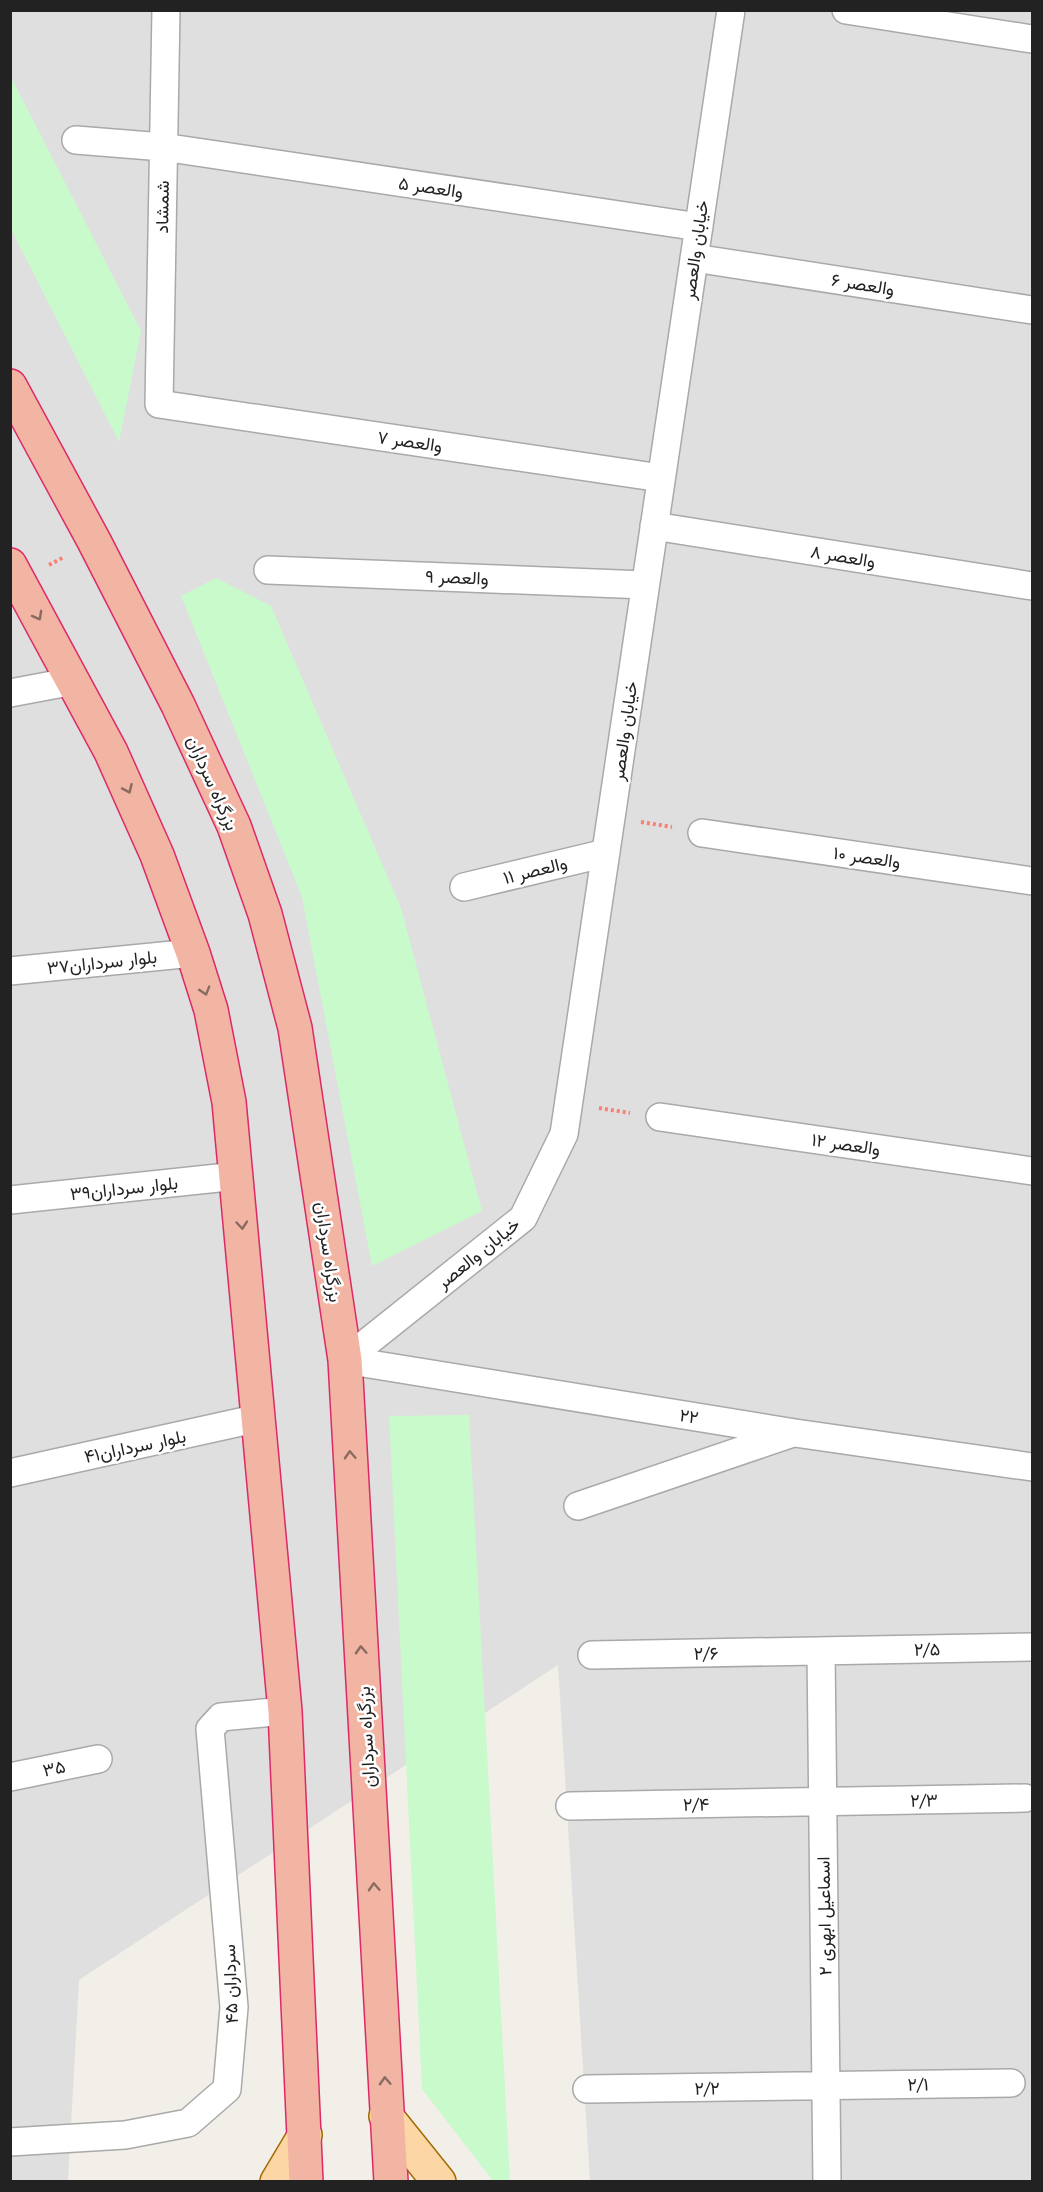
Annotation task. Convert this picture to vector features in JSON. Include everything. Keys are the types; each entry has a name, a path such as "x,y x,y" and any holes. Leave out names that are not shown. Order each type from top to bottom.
{"highway":[{"name":"بزرگراه سرداران","path":"10,386 94,541 178,705 234,826 266,914 295,1028 345,1360 391,2181"},
{"path":"15,573 111,752 157,855 211,1010 229,1102 285,1711 306,2181"}],"main road":[{"path":"386,2116 439,2181"},
{"path":"277,2181 305,2134"}],"street":[{"name":"شمشاد","path":"159,404 166,10"},
{"name":"خیابان والعصر","path":"345,1360 523,1218 564,1134 731,10"},
{"path":"846,10 1032,39"},
{"name":"والعصر ۵","path":"76,140 163,147 699,227"},
{"name":"والعصر ۶","path":"694,258 1032,310"},
{"name":"والعصر ۷","path":"159,404 661,478"},
{"name":"والعصر ۸","path":"654,526 1032,586"},
{"name":"والعصر ۹","path":"268,570 645,585"},
{"path":"10,693 74,681"},
{"name":"والعصر ۱۰","path":"702,833 1032,881"},
{"name":"والعصر ۱۱","path":"464,887 606,853"},
{"name":"بلوار سرداران۳۷","path":"10,971 193,953"},
{"name":"والعصر ۱۲","path":"660,1117 1032,1171"},
{"name":"بلوار سرداران۳۹","path":"10,1200 237,1176"},
{"name":"۲۲","path":"345,1360 795,1433 1032,1467"},
{"name":"بلوار سرداران۴۱","path":"10,1473 259,1418"},
{"path":"578,1506 795,1433"},
{"name":"۲/۵","path":"820,1651 1032,1647"},
{"name":"۲/۶","path":"592,1655 820,1651"},
{"name":"اسماعیل ابهری ۲","path":"820,1651 827,2181"},
{"name":"سرداران ۴۵","path":"10,2142 125,2135 188,2123 227,2089 234,2007 210,1729 221,1717 285,1711"},
{"name":"۳۵","path":"10,1777 98,1759"},
{"name":"۲/۳","path":"822,1802 1025,1798"},
{"name":"۲/۴","path":"570,1806 822,1802"},
{"name":"۲/۱","path":"826,2086 1011,2083"},
{"name":"۲/۲","path":"587,2090 826,2086"}],"path":[{"path":"15,573 94,541"},
{"path":"611,816 702,833"},
{"path":"568,1103 660,1117"}],"shaded area":[{"path":"11,11 1032,11 1032,2181 590,2181 558,1665 79,1980 68,2181 11,2182"}],"green space":[{"path":"11,77 141,331 119,442 11,229"},
{"path":"216,578 271,606 401,908 482,1211 372,1266 302,897 181,596"},
{"path":"469,1415 510,2181 493,2181 422,2089 389,1416"}]}
